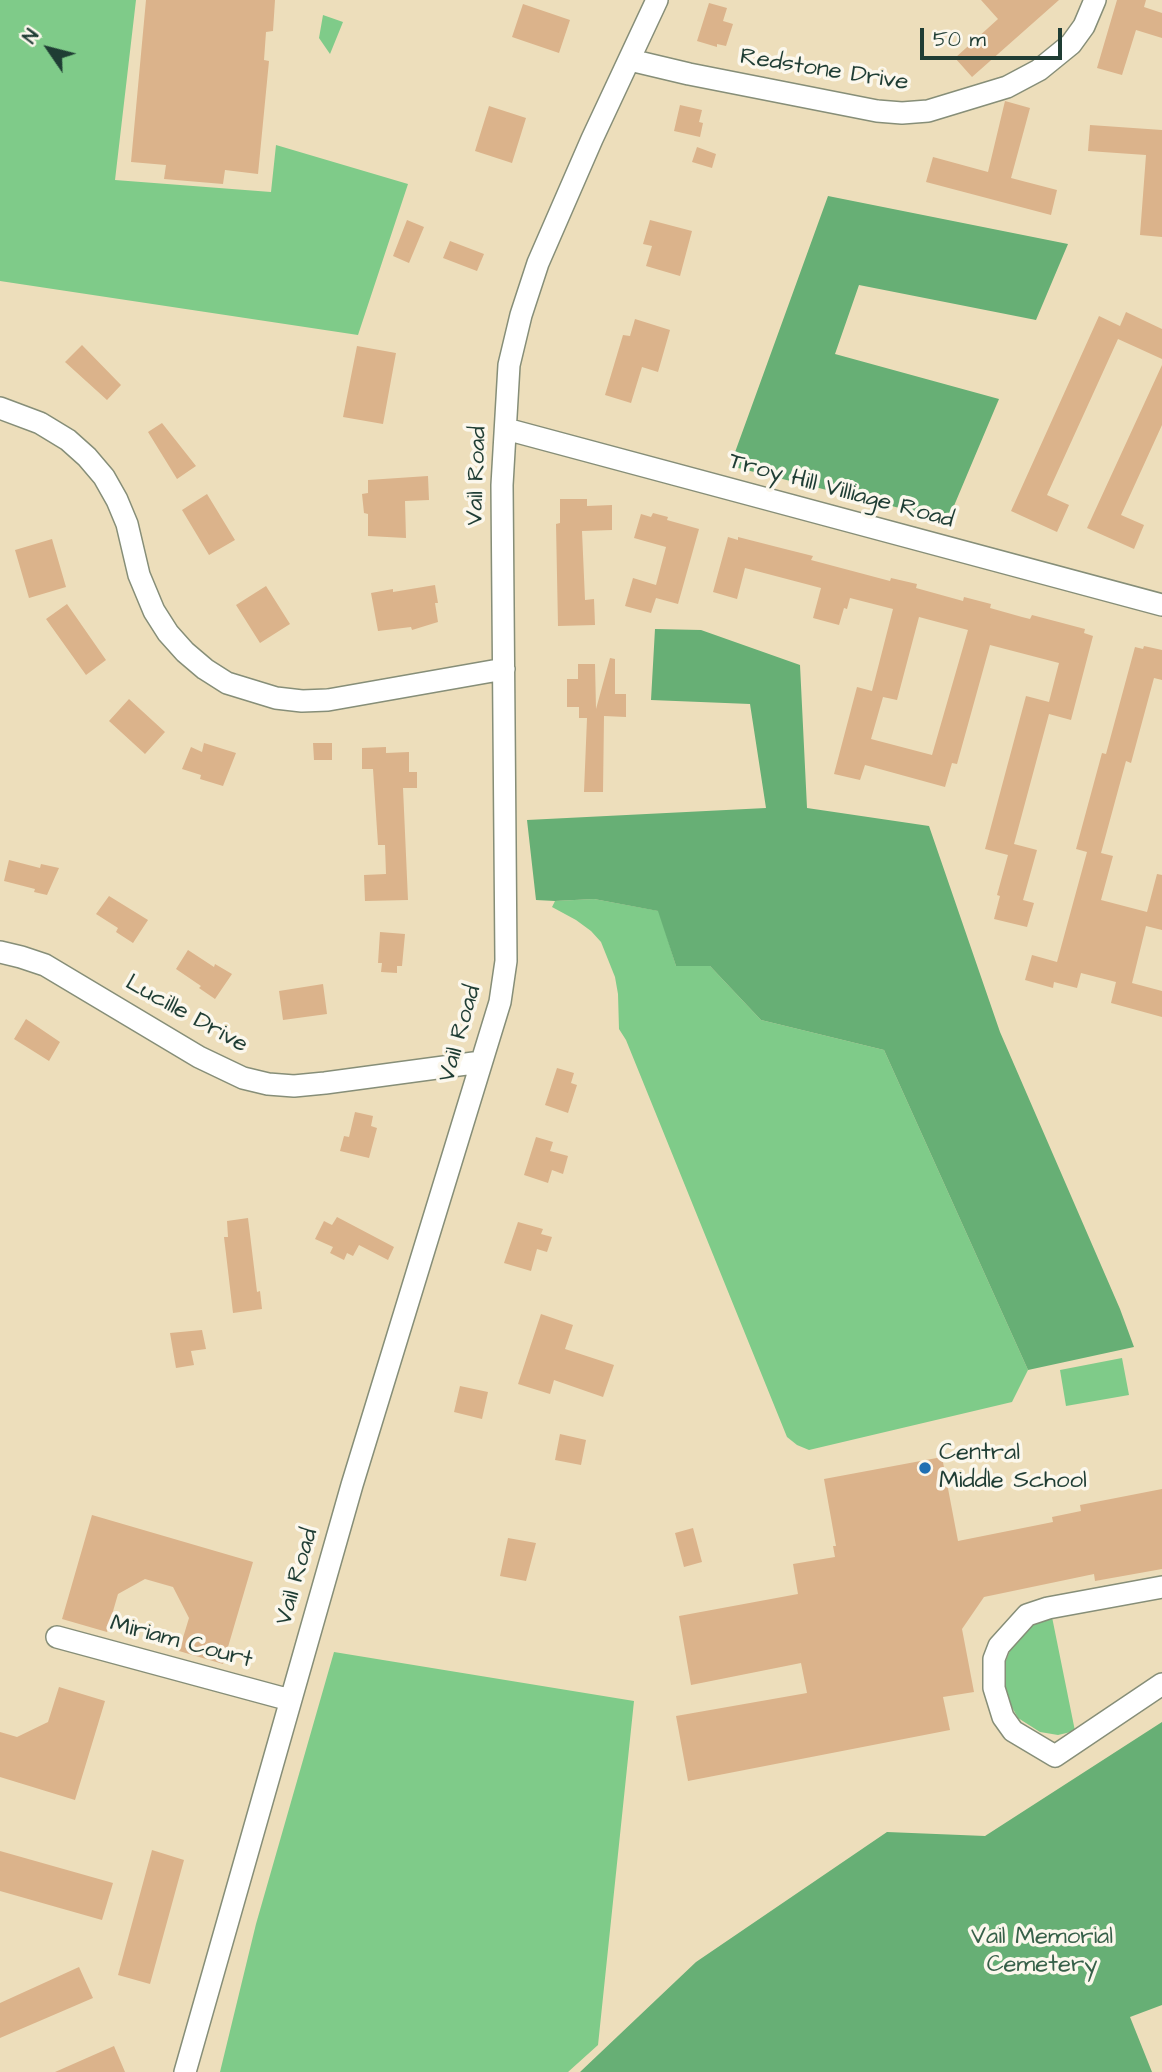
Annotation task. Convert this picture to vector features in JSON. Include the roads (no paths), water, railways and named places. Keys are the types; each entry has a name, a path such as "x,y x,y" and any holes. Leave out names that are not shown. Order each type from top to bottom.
{"street":[{"name":"Vail Road","path":"184,2072 352,1485 500,1002 506,961 502,485 509,365 521,315 538,263 657,0"},
{"name":"Redstone Drive","path":"630,60 877,111 928,111 1007,87 1039,70 1071,44 1084,26 1095,0"},
{"path":"0,408 40,423 68,440 104,477 127,524 139,575 154,611 168,633 185,652 205,669 227,682 276,698 328,700 504,669"},
{"name":"Troy Hill Villiage Road","path":"506,429 1162,605"},
{"name":"Lucille Drive","path":"0,953 45,965 199,1057 243,1077 268,1084 294,1086 325,1083 481,1062"},
{"path":"1162,1587 1048,1608 1027,1615 999,1646 994,1659 994,1688 1003,1717 1013,1731 1055,1756 1162,1684"},
{"name":"Miriam Court","path":"57,1637 290,1700"}],"place":[{"name":"Central Middle School","path":"925,1468"}],"park label":[{"name":"Vail Memorial Cemetery","path":"1042,1952"}]}
